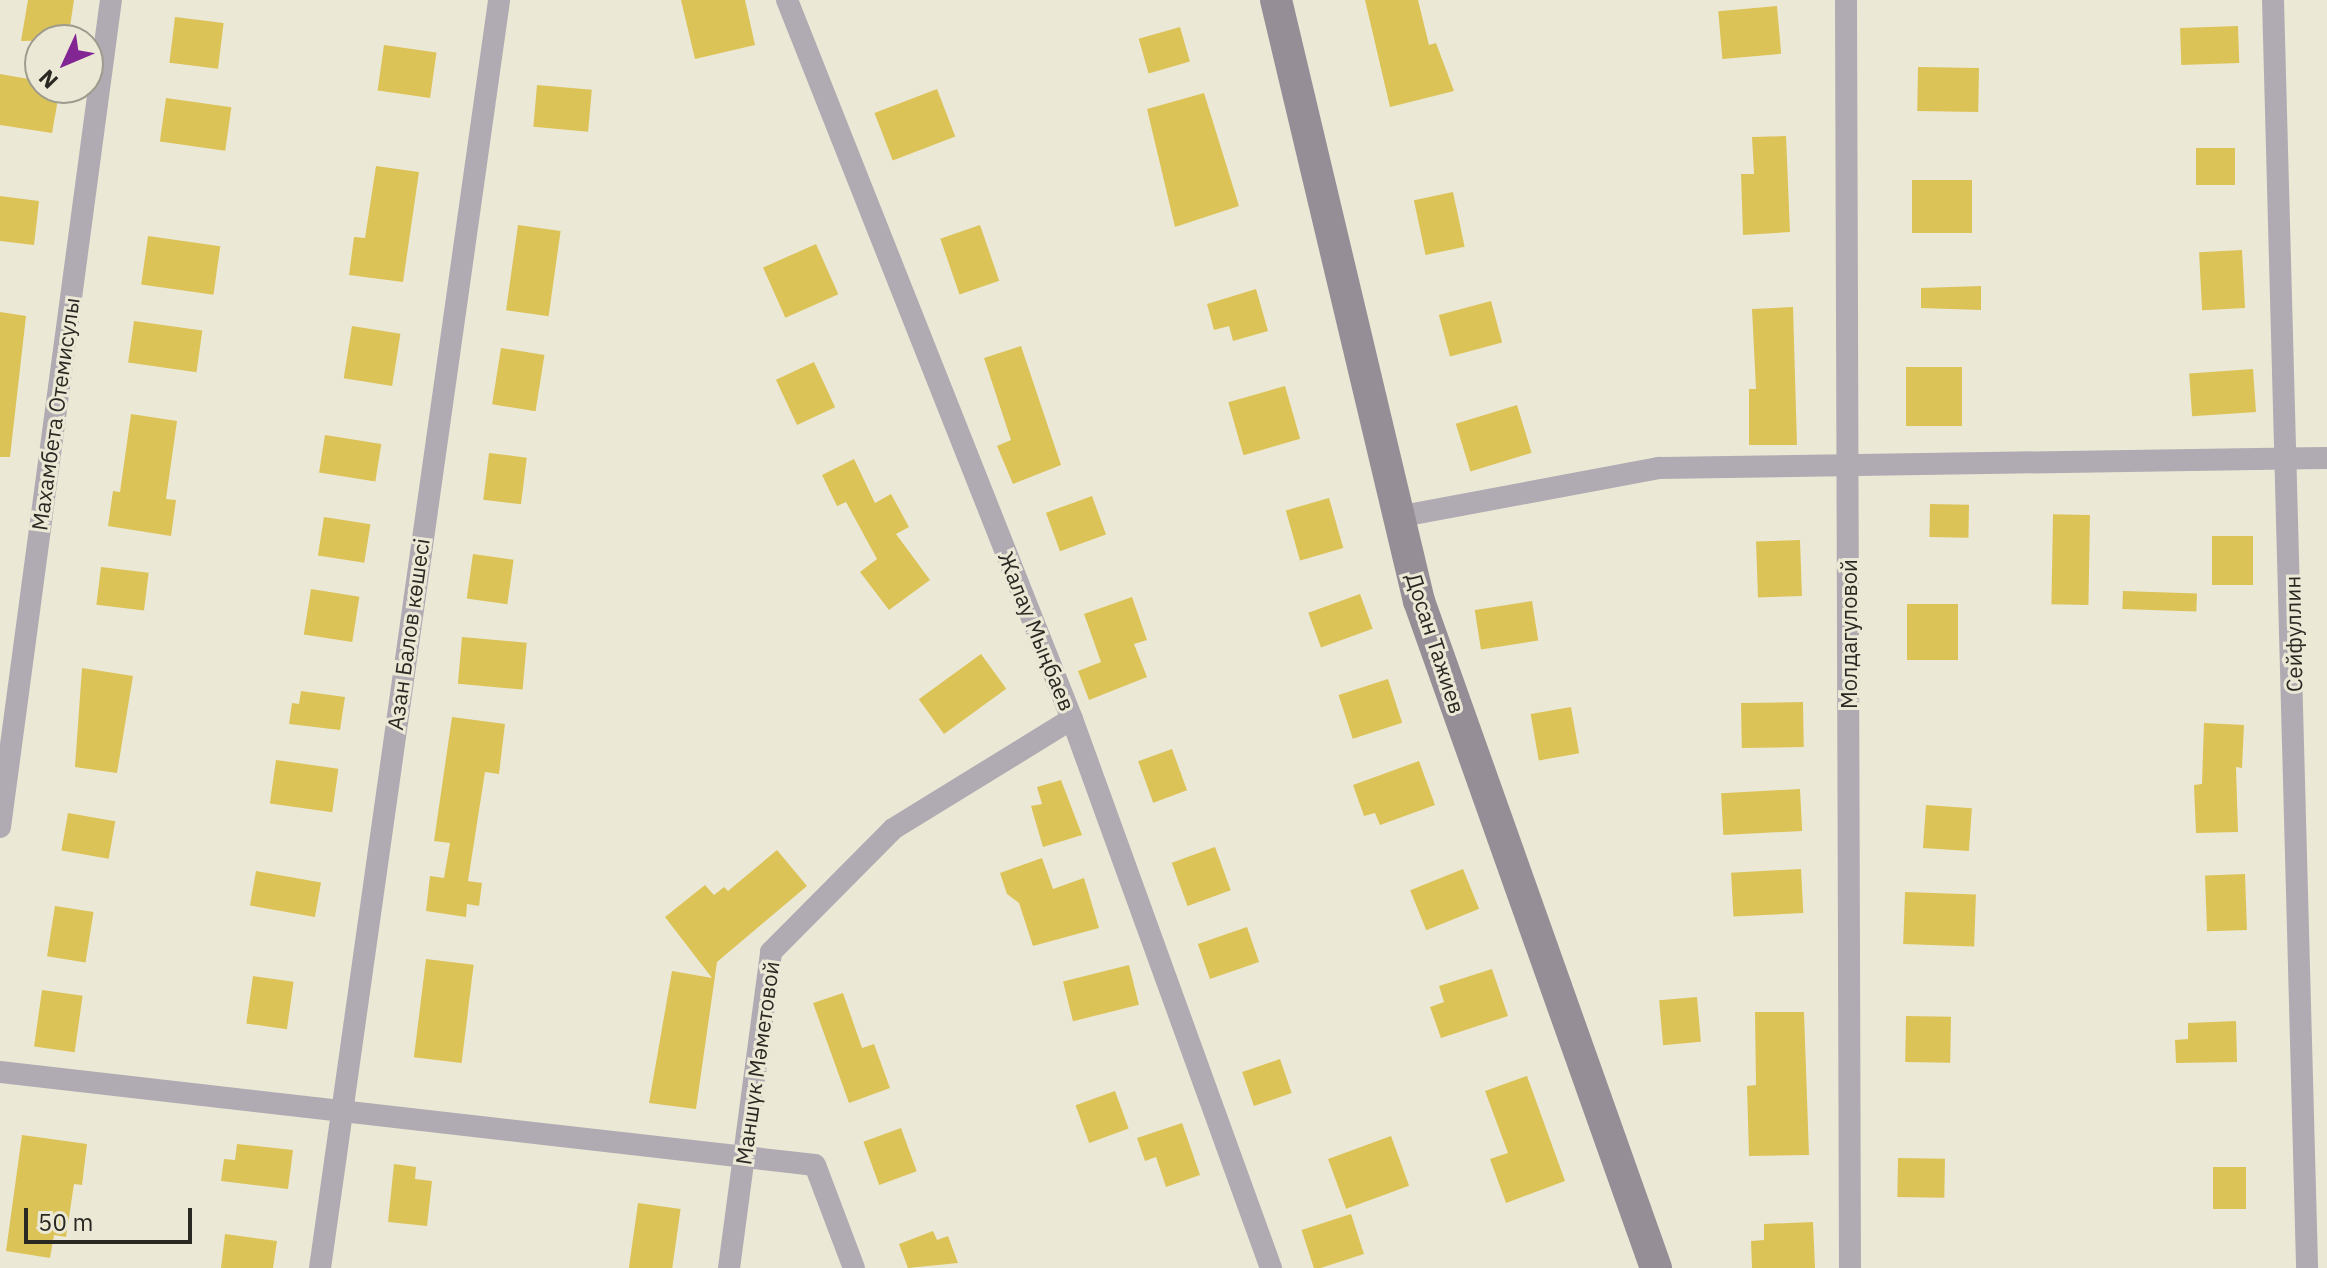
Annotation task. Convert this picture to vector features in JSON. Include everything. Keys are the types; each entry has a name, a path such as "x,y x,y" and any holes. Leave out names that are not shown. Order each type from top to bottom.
{"street":[{"name":"Махамбета Отемисулы","path":"0,827 111,0"},
{"name":"Азан Балов көшесі","path":"320,1268 499,0"},
{"name":"Жалау Мыңбаев","path":"787,0 1072,719 1271,1268"},
{"name":"Досан Тажиев","path":"1276,0 1419,601 1656,1268"},
{"name":"Молдагуловой","path":"1846,0 1850,1268"},
{"name":"Сейфуллин","path":"2273,0 2289,459 2307,1268"},
{"path":"1397,517 1659,468 2327,458"},
{"name":"Маншүк Мәметовой","path":"729,1268 771,952 893,829 1072,719"},
{"path":"0,1072 815,1165 854,1268"}],"building":[{"path":"28,0 74,0 70,24 24,24 24,41 21,41"},
{"path":"681,0 745,0 755,45 695,59"},
{"path":"1365,0 1418,0 1429,45 1436,43 1454,91 1390,107"},
{"path":"1777,6 1781,54 1722,59 1718,11"},
{"path":"175,17 224,23 218,69 169,63"},
{"path":"2238,26 2239,63 2181,65 2180,28"},
{"path":"1180,27 1190,62 1149,73 1139,39"},
{"path":"384,45 436,52 430,98 378,91"},
{"path":"1918,67 1979,68 1978,112 1917,111"},
{"path":"0,74 24,78 24,104 57,104 52,133 0,125"},
{"path":"537,85 592,90 588,132 533,127"},
{"path":"937,89 955,137 893,161 874,113"},
{"path":"1204,93 1239,206 1175,227 1147,109"},
{"path":"166,98 231,107 225,151 160,142"},
{"path":"1786,136 1790,232 1743,235 1741,174 1754,174 1752,137"},
{"path":"2196,148 2235,148 2235,185 2196,185"},
{"path":"376,166 419,172 403,282 349,275 354,237 365,238"},
{"path":"1912,180 1972,180 1972,233 1912,233"},
{"path":"1453,192 1465,247 1426,255 1414,200"},
{"path":"0,196 39,201 34,245 0,241"},
{"path":"518,225 561,231 549,316 506,310"},
{"path":"980,225 999,281 959,294 940,239"},
{"path":"148,236 220,246 213,295 141,285"},
{"path":"816,244 838,294 785,318 763,268"},
{"path":"2242,250 2245,308 2202,310 2199,252"},
{"path":"1981,286 1981,310 1921,308 1921,288"},
{"path":"1256,289 1268,331 1233,341 1229,326 1214,330 1207,304"},
{"path":"1491,301 1502,343 1450,357 1439,315"},
{"path":"1793,307 1797,445 1749,445 1749,389 1756,389 1752,309"},
{"path":"0,312 26,316 10,457 0,457"},
{"path":"134,321 202,331 196,372 128,363"},
{"path":"352,326 400,334 392,386 344,378"},
{"path":"1021,346 1061,465 1013,484 997,446 1011,440 984,358"},
{"path":"501,348 544,355 536,411 492,404"},
{"path":"814,362 835,407 797,425 776,380"},
{"path":"1906,367 1962,367 1962,426 1906,426"},
{"path":"2253,369 2256,412 2192,416 2189,373"},
{"path":"1285,386 1300,439 1243,455 1228,402"},
{"path":"1517,405 1532,453 1470,472 1456,424"},
{"path":"131,414 177,421 166,499 176,500 171,536 108,526 113,491 120,492"},
{"path":"325,435 381,444 375,481 319,473"},
{"path":"489,453 527,458 521,504 483,500"},
{"path":"854,459 875,503 891,494 909,527 896,534 930,580 889,610 860,572 877,559 846,502 837,506 822,475"},
{"path":"1092,496 1106,535 1060,551 1046,513"},
{"path":"1329,498 1343,548 1300,560 1286,510"},
{"path":"1930,504 1969,505 1968,538 1929,537"},
{"path":"2053,514 2090,515 2088,605 2051,604"},
{"path":"324,517 370,524 364,563 318,556"},
{"path":"2212,536 2253,536 2253,585 2212,585"},
{"path":"1800,540 1802,596 1758,598 1756,542"},
{"path":"473,554 514,560 507,604 467,599"},
{"path":"101,567 149,573 144,611 96,605"},
{"path":"311,589 359,597 352,642 304,634"},
{"path":"2123,591 2197,594 2196,612 2122,609"},
{"path":"1360,594 1373,629 1321,648 1308,613"},
{"path":"1132,597 1147,640 1134,644 1147,677 1089,700 1078,671 1101,662 1084,614"},
{"path":"1532,601 1538,641 1481,650 1475,610"},
{"path":"1907,604 1958,604 1958,660 1907,660"},
{"path":"462,637 527,643 523,689 458,684"},
{"path":"981,654 1006,689 944,734 919,699"},
{"path":"82,668 133,676 117,773 75,767"},
{"path":"1388,679 1402,723 1353,739 1339,695"},
{"path":"301,691 345,697 340,730 289,724 292,703 299,704"},
{"path":"1803,702 1804,747 1742,748 1741,703"},
{"path":"1571,707 1579,753 1539,760 1531,714"},
{"path":"452,717 505,724 499,774 485,772 468,881 482,883 479,906 467,904 466,917 426,911 430,876 444,878 450,843 434,841"},
{"path":"2204,723 2244,725 2242,768 2236,767 2238,832 2196,833 2194,785 2202,784"},
{"path":"1172,749 1187,790 1153,803 1138,761"},
{"path":"276,760 338,769 332,812 270,804"},
{"path":"1419,761 1435,805 1380,825 1375,813 1364,816 1353,785"},
{"path":"1061,780 1082,835 1043,847 1031,806 1042,804 1037,787"},
{"path":"1800,789 1802,831 1723,835 1721,793"},
{"path":"1926,805 1972,808 1969,851 1923,848"},
{"path":"68,813 115,821 109,859 61,850"},
{"path":"1215,847 1231,890 1188,906 1172,863"},
{"path":"777,850 807,886 717,962 696,1109 649,1103 672,971 712,978 665,917 705,885 714,895 724,887 728,891"},
{"path":"1042,858 1053,889 1084,878 1099,928 1033,946 1019,903 1007,894 1000,873"},
{"path":"1463,869 1479,909 1426,930 1410,890"},
{"path":"1801,869 1803,913 1733,917 1731,873"},
{"path":"256,871 321,882 315,917 250,905"},
{"path":"2245,874 2247,930 2207,931 2205,875"},
{"path":"1905,892 1976,894 1974,946 1903,944"},
{"path":"55,906 94,912 86,962 47,956"},
{"path":"1247,927 1259,962 1210,979 1198,944"},
{"path":"426,959 474,965 462,1063 414,1057"},
{"path":"1129,965 1139,1005 1073,1021 1063,981"},
{"path":"1492,969 1508,1016 1441,1038 1430,1007 1444,1002 1439,986"},
{"path":"253,976 294,982 287,1029 246,1024"},
{"path":"42,990 83,996 75,1052 34,1046"},
{"path":"843,993 862,1048 874,1044 890,1088 849,1103 813,1003"},
{"path":"1697,997 1701,1042 1663,1045 1659,1000"},
{"path":"1755,1012 1804,1012 1809,1155 1749,1156 1747,1086 1756,1085"},
{"path":"1906,1016 1951,1017 1950,1063 1905,1062"},
{"path":"2236,1021 2237,1062 2176,1063 2175,1040 2188,1039 2188,1023"},
{"path":"1280,1059 1292,1093 1254,1106 1242,1072"},
{"path":"1527,1076 1565,1181 1506,1203 1490,1159 1508,1153 1485,1091"},
{"path":"1115,1091 1129,1129 1089,1143 1076,1105"},
{"path":"1182,1123 1200,1175 1166,1187 1156,1157 1145,1161 1137,1138"},
{"path":"901,1128 917,1171 879,1185 863,1142"},
{"path":"22,1135 87,1144 82,1185 74,1184 66,1237 54,1235 50,1258 6,1251"},
{"path":"1391,1136 1409,1186 1346,1209 1328,1159"},
{"path":"237,1144 293,1150 288,1189 221,1181 224,1159 235,1160"},
{"path":"1898,1158 1945,1159 1944,1198 1897,1197"},
{"path":"394,1164 416,1167 415,1179 432,1181 427,1226 388,1222"},
{"path":"2213,1167 2246,1167 2246,1209 2213,1209"},
{"path":"638,1203 681,1209 672,1268 629,1268"},
{"path":"1351,1214 1364,1254 1314,1268 1302,1230"},
{"path":"1813,1222 1815,1268 1752,1268 1751,1241 1764,1240 1764,1224"},
{"path":"933,1231 937,1240 948,1236 958,1263 908,1268 899,1244"},
{"path":"225,1234 277,1241 273,1268 221,1268"}]}
